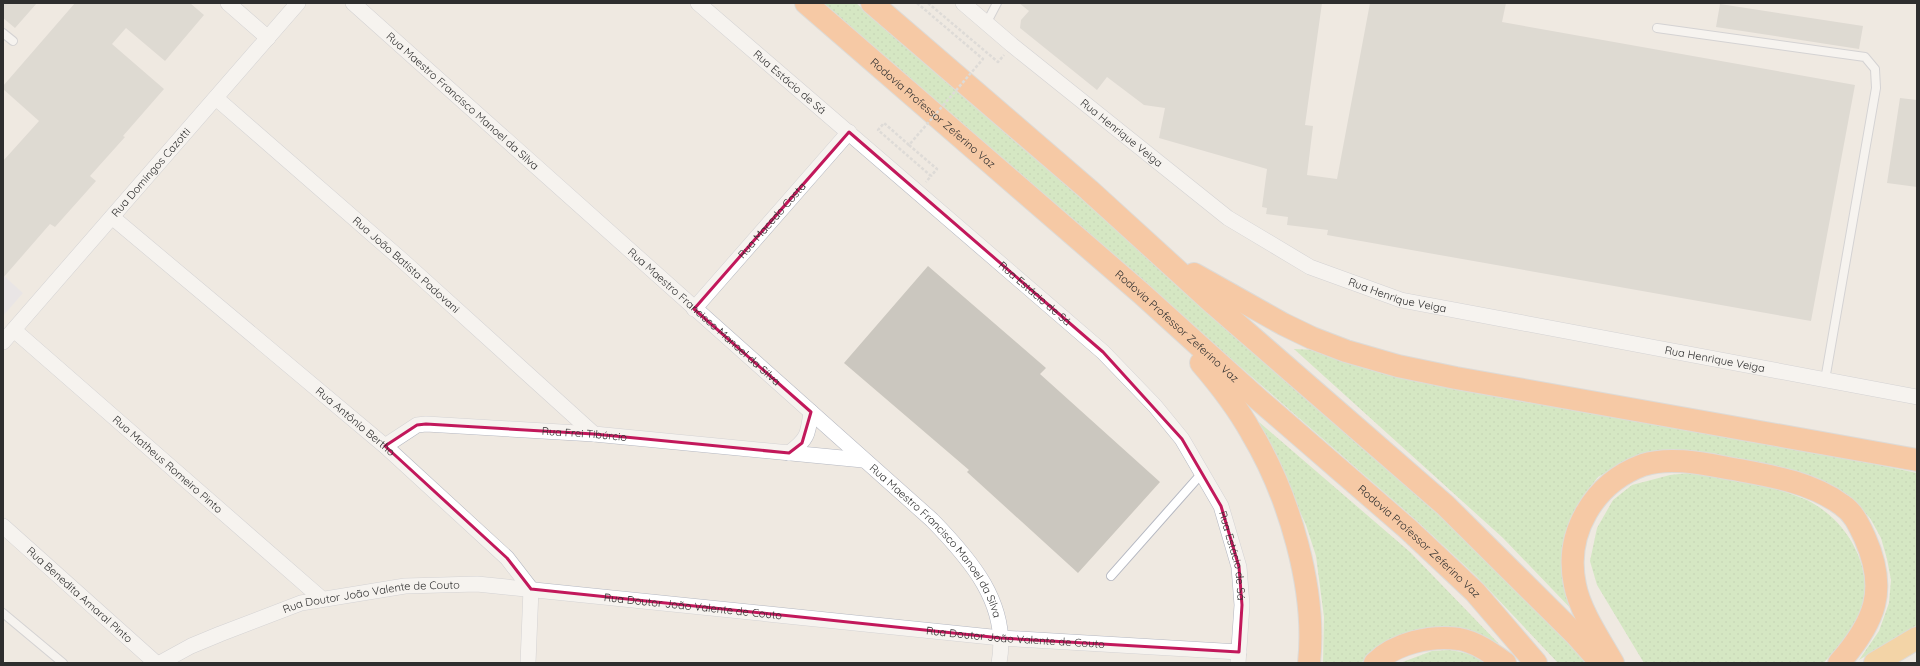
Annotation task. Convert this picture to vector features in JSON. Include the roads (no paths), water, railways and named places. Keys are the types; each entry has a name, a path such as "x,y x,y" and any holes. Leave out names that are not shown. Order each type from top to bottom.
{"highway":[{"name":"Rodovia Professor Zeferino Vaz","path":"806,3 1142,294 1258,399 1414,534 1475,592 1536,663"},
{"path":"872,3 1089,190 1214,304 1445,505 1576,635 1601,663"},
{"path":"1089,190 1197,276 1283,324 1312,338 1346,350 1398,366 1456,378 1917,460"},
{"path":"1142,294 1223,388 1251,431 1267,461 1285,506 1304,564 1310,610 1309,663"},
{"path":"1613,663 1587,616 1575,585 1573,557 1578,530 1588,508 1599,493 1612,482 1644,465 1671,461 1703,464 1755,473 1800,484 1829,496 1844,506 1857,519 1870,548 1876,573 1876,596 1872,614 1866,626 1856,643 1839,663"},
{"path":"1875,663 1917,638"},
{"path":"1375,663 1394,651 1425,639 1459,640 1477,645 1505,663"}],"street":[{"path":"228,3 268,38"},
{"name":"Rua Domingos Cazotti","path":"3,342 298,3"},
{"name":"Rua Maestro Francisco Manoel da Silva","path":"352,3 932,520 963,552 985,583 1000,620 1002,652 1000,663"},
{"name":"Rua Estácio de Sá","path":"698,3 1103,352 1155,406 1182,439 1203,472 1221,506 1239,567 1242,605 1238,658"},
{"name":"Rua Henrique Veiga","path":"963,3 986,24 1228,218 1310,267 1401,300 1917,397"},
{"name":"Rua João Batista Padovani","path":"216,98 403,261 594,434"},
{"name":"Rua Macedo Costa","path":"694,309 849,132"},
{"name":"Rua Antônio Bertho","path":"112,217 385,446 507,558 531,589"},
{"name":"Rua Matheus Romeiro Pinto","path":"14,330 322,599"},
{"path":"789,453 802,443 808,428 811,412"},
{"name":"Rua Frei Tibúrcio","path":"385,446 413,427 422,424 594,434 863,460"},
{"name":"Rua Benedita Amaral Pinto","path":"3,526 156,663"},
{"name":"Rua Doutor João Valente de Couto","path":"160,663 191,646 301,603 405,586 477,584 1001,638 1238,658"},
{"path":"528,663 531,589"}],"lane":[{"path":"986,24 997,3"},
{"path":"1657,28 1865,58 1875,68 1876,88 1825,380"},
{"path":"3,32 13,41"},
{"path":"1111,576 1203,472"},
{"path":"3,613 63,663"}]}
